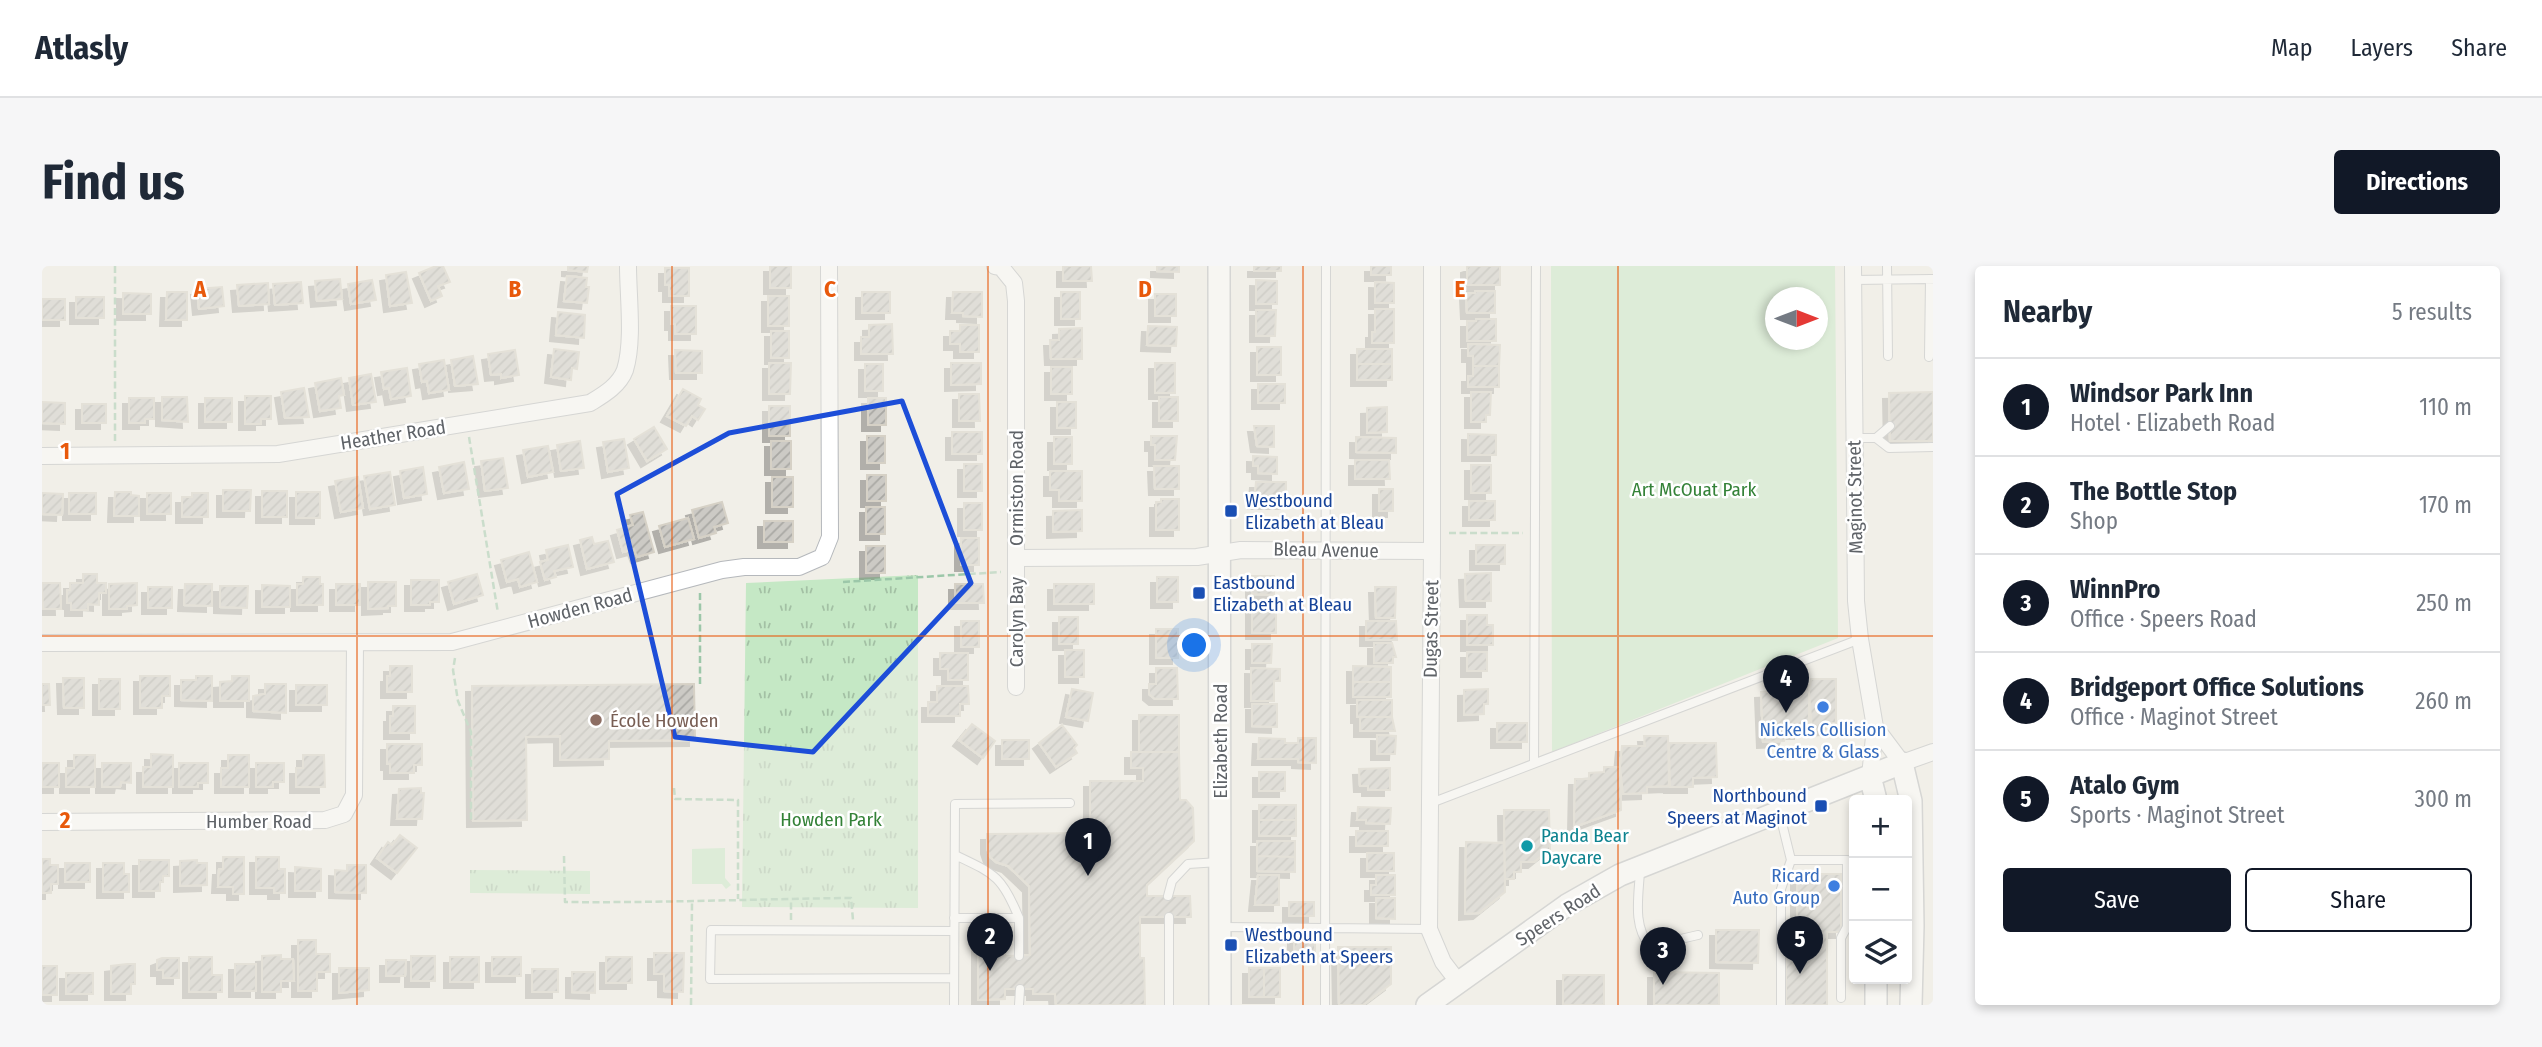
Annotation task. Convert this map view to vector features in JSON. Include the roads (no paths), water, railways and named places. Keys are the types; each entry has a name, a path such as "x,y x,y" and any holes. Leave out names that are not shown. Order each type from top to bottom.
{"street":[{"name":"Heather Road","path":"42,456 278,454 590,403 611,390 624,372 629,348 628,266"},
{"name":"Howden Road","path":"42,643 452,642 722,570 744,567 799,567 822,557 830,537 829,266"},
{"name":"Ormiston Road","path":"995,266 1001,267 1014,284 1016,301 1016,558 1197,557 1220,552"},
{"name":"Elizabeth Road","path":"1219,266 1220,1005"},
{"name":"Dugas Street","path":"1432,266 1429,929 1443,962 1459,983"},
{"name":"Maginot Street","path":"1853,273 1856,601 1875,727 1870,776 1875,795"},
{"name":"Bleau Avenue","path":"1220,552 1325,549 1432,551"},
{"name":"Carolyn Bay","path":"1016,558 1016,687"},
{"name":"Humber Road","path":"42,822 325,820 344,814 354,795 355,643"},
{"name":"Maginot Street","path":"1875,727 1902,763 1912,800 1911,1005"},
{"name":"Speers Road","path":"1427,1005 1567,905 1620,875 1933,752"},
{"path":"1876,984 1876,1005"}],"lane":[{"path":"1325,1005 1326,266"},
{"path":"1534,762 1536,266"},
{"path":"1887,266 1888,356"},
{"path":"1853,273 1887,280 1931,279 1929,357"},
{"path":"1876,438 1890,426"},
{"path":"1854,438 1876,438 1889,448 1933,447"},
{"path":"1428,804 1860,639"},
{"path":"954,1005 955,804 1070,803"},
{"path":"1779,812 1791,860 1781,889 1781,1005"},
{"path":"955,855 986,870 1007,888 1019,918 1019,956"},
{"path":"1791,860 1847,860 1847,927 1841,938 1841,998"},
{"path":"1168,896 1172,881 1188,864 1219,862"},
{"path":"1640,867 1641,937 1650,946 1698,935"},
{"path":"1169,917 1169,1005"},
{"path":"954,918 1019,918"},
{"path":"1219,927 1429,929"},
{"path":"954,931 712,930 710,979 954,978"},
{"path":"1019,1005 1020,989"}],"place":[{"name":"Westbound Elizabeth at Bleau","path":"1231,511"},
{"name":"Eastbound Elizabeth at Bleau","path":"1199,593"},
{"name":"Nickels Collision Centre & Glass","path":"1823,707"},
{"name":"Bridgeport Office Solutions","path":"1786,713"},
{"name":"École Howden","path":"596,720"},
{"name":"Northbound Speers at Maginot","path":"1821,806"},
{"name":"Panda Bear Daycare","path":"1527,846"},
{"name":"Windsor Park Inn","path":"1088,876"},
{"name":"Ricard Auto Group","path":"1834,886"},
{"name":"Westbound Elizabeth at Speers","path":"1231,945"},
{"name":"The Bottle Stop","path":"990,971"},
{"name":"Atalo Gym","path":"1800,974"},
{"name":"WinnPro","path":"1663,985"}],"park label":[{"name":"Art McOuat Park","path":"1694,489"},
{"name":"Howden Park","path":"831,819"}]}
